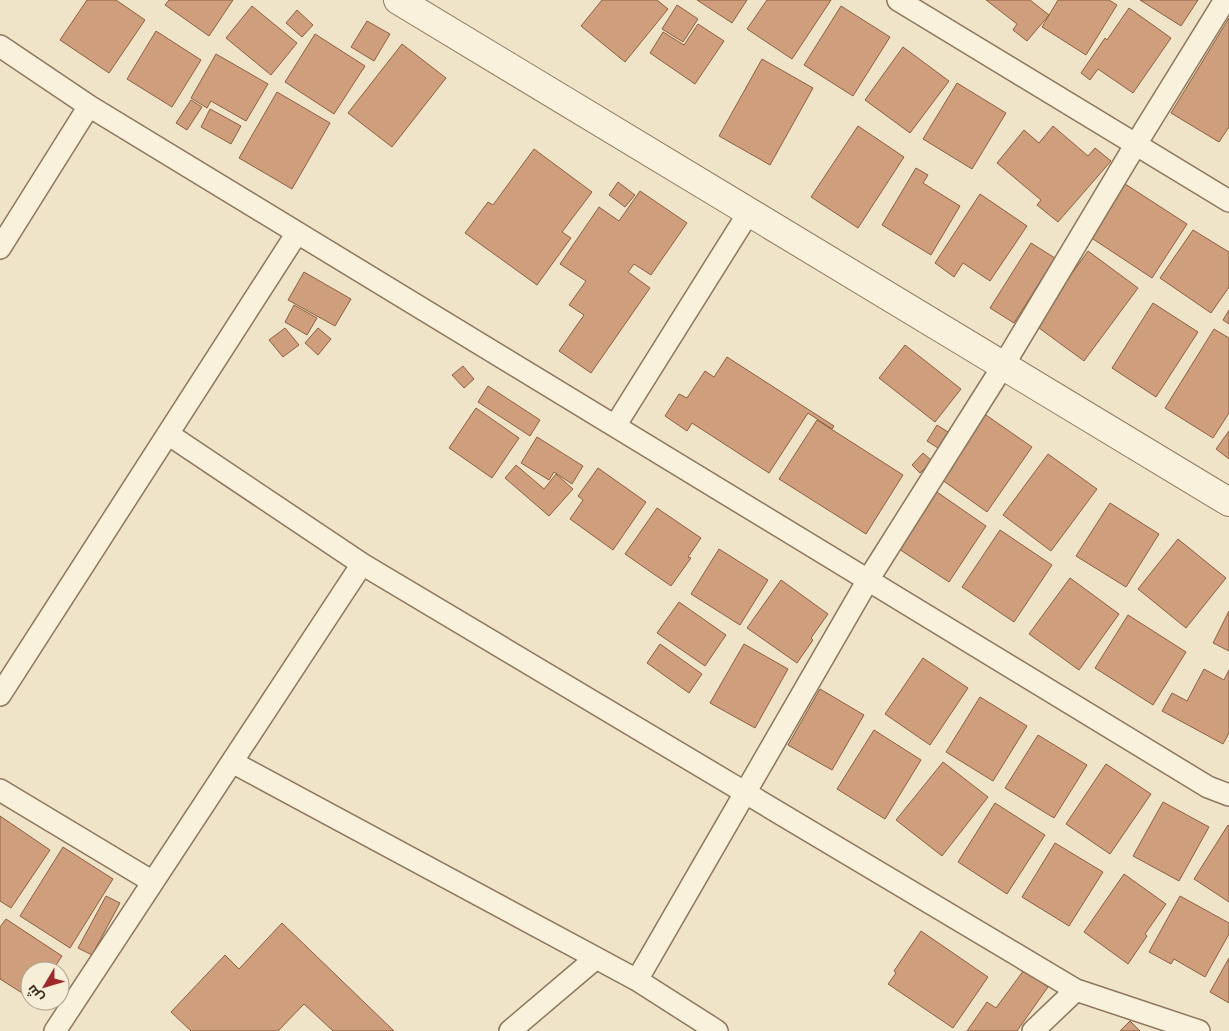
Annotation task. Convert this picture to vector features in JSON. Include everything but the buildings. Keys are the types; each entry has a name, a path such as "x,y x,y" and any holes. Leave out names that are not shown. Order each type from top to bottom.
{"street":[{"path":"398,0 1229,502"},
{"path":"898,0 1229,201"},
{"path":"637,980 868,580 1004,366 1136,144 1225,0"},
{"path":"0,46 89,106 297,233 1208,787 1229,795"},
{"path":"0,248 89,106"},
{"path":"615,426 750,212"},
{"path":"0,695 297,233"},
{"path":"168,434 362,564 1076,990 1199,1031"},
{"path":"55,1031 362,564"},
{"path":"232,762 637,980 717,1031"},
{"path":"0,790 153,882"},
{"path":"510,1031 596,958"},
{"path":"1033,1031 1076,990"}]}
